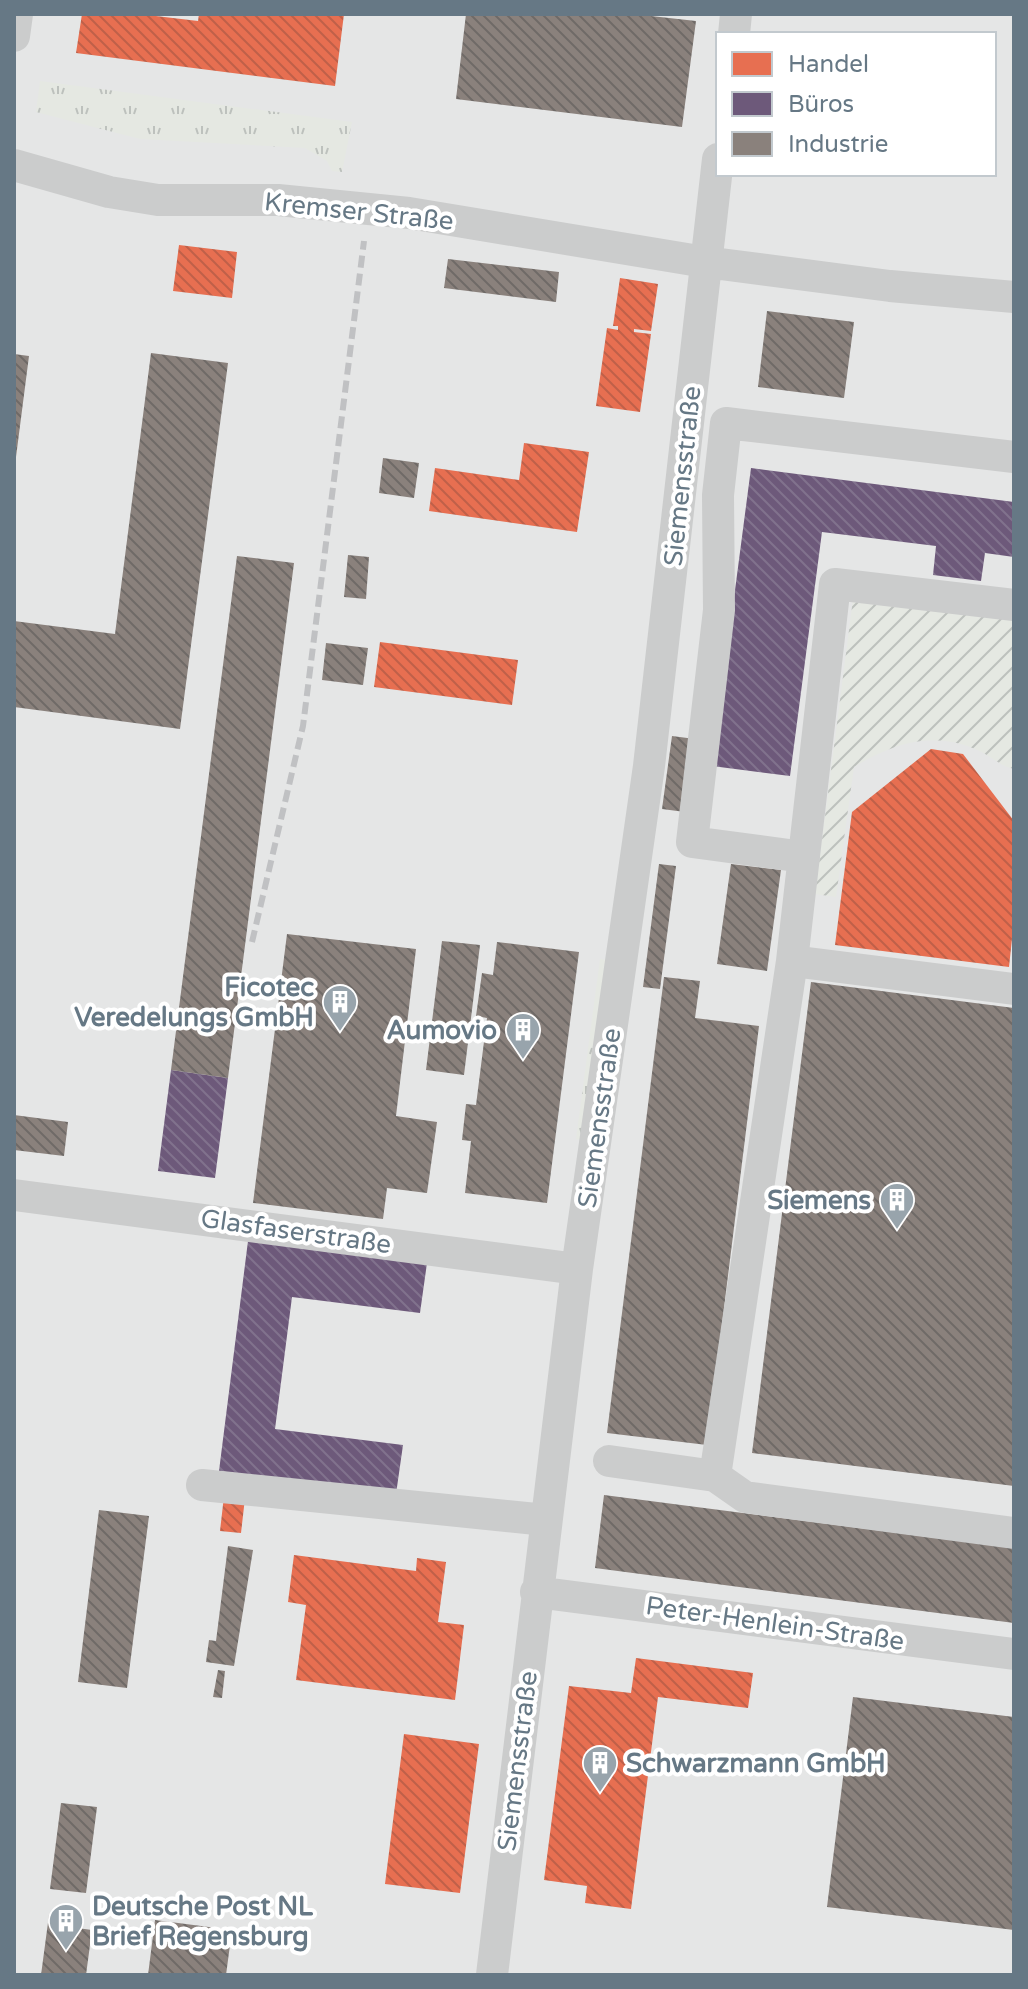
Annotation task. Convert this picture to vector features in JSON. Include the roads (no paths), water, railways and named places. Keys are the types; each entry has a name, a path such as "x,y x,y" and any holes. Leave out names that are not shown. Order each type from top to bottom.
{"street":[{"path":"14,36 17,14"},
{"name":"Kremser Straße","path":"14,165 109,192 158,200 278,200 409,213 705,262"},
{"name":"Siemensstraße","path":"492,1975 577,1269 649,766 716,175"},
{"path":"705,262 890,286 1014,297"},
{"path":"804,857 692,842 719,610 718,495 726,423 1014,457"},
{"path":"715,1476 792,961 835,584 1014,605"},
{"path":"792,961 1014,989"},
{"name":"Glasfaserstraße","path":"14,1195 577,1269"},
{"path":"609,1461 715,1476 745,1497 1014,1533"},
{"path":"202,1485 546,1520"},
{"name":"Peter-Henlein-Straße","path":"536,1592 1014,1654"}],"railway":[{"path":"252,942 303,726 364,241"}],"place":[{"name":"Ficotec Veredelungs GmbH","path":"340,1033"},
{"name":"Aumovio","path":"523,1061"},
{"name":"Siemens","path":"897,1231"},
{"name":"Schwarzmann GmbH","path":"600,1794"},
{"name":"Deutsche Post NL Brief Regensburg","path":"66,1952"}]}
